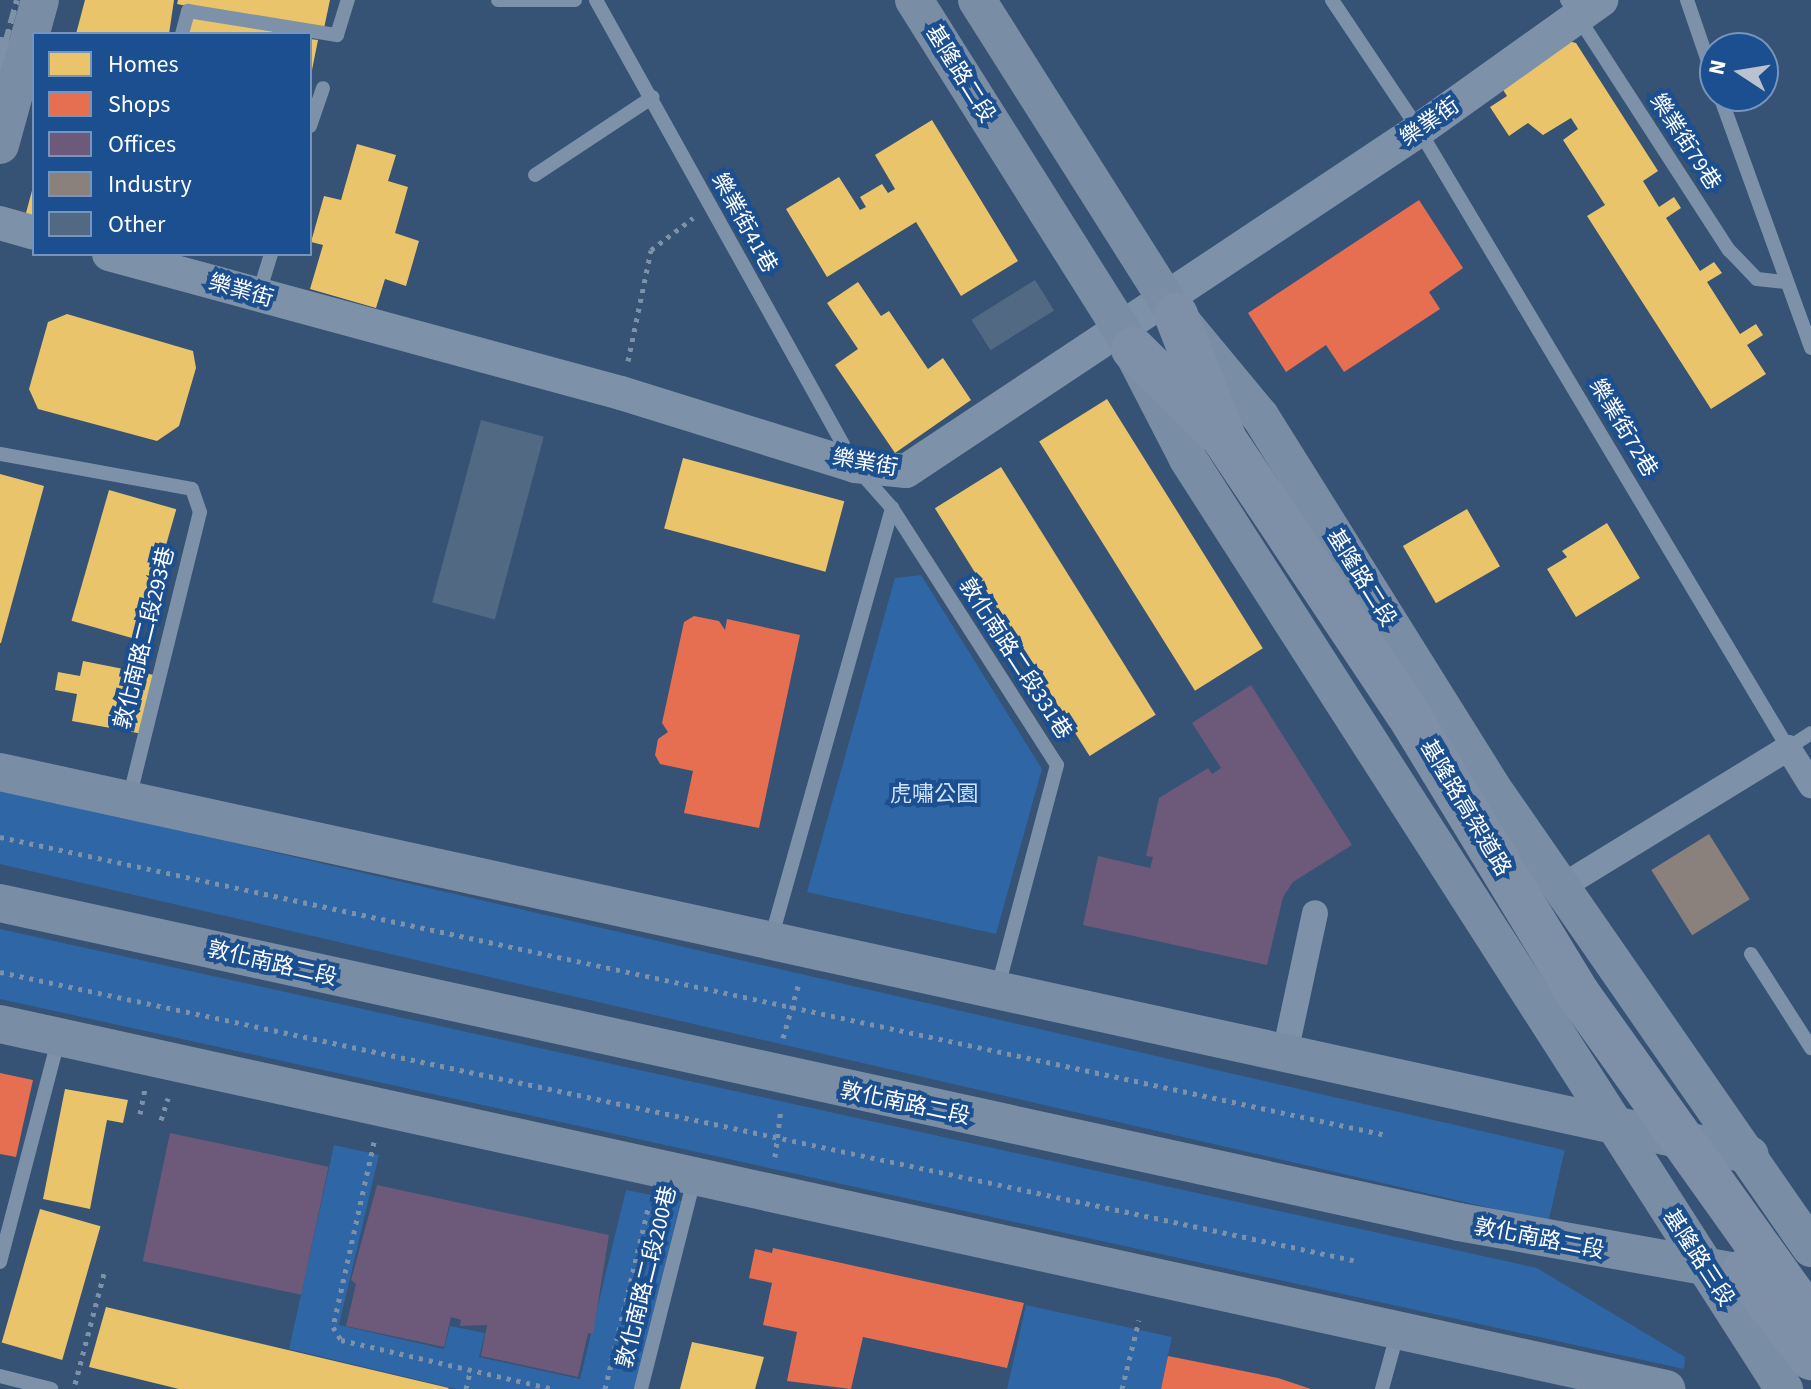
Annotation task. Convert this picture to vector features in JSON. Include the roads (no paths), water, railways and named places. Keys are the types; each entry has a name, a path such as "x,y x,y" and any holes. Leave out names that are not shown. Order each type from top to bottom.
{"highway":[{"name":"基隆路高架道路","path":"1171,305 1225,440"},
{"name":"基隆路高架道路","path":"1126,338 1225,440 1408,714 1579,995 1811,1320"},
{"name":"基隆路高架道路","path":"1706,1176 1757,1299 1811,1389"},
{"path":"1723,1268 1811,1358"}],"main road":[{"path":"0,145 14,63 40,0"},
{"name":"基隆路二段","path":"914,0 1126,338 1188,459 1433,820 1614,1125"},
{"name":"基隆路二段","path":"977,0 1171,305 1260,416 1491,786 1750,1155"},
{"path":"0,772 1750,1155 1808,1236"},
{"name":"敦化南路二段","path":"0,903 1381,1206 1605,1253 1723,1268 1811,1292"},
{"path":"0,1024 1666,1389"},
{"name":"基隆路三段","path":"1614,1125 1723,1268 1784,1389"}],"street":[{"name":"樂業街","path":"116,256 621,393 855,466 906,471 1126,338 1419,130 1581,6"},
{"path":"0,223 32,232"},
{"path":"1563,886 1788,748 1811,785"},
{"path":"1285,1053 1315,913"}],"lane":[{"path":"183,32 188,11 337,35 348,0"},
{"path":"498,0 575,0"},
{"name":"樂業街41巷","path":"596,0 653,97 708,207 855,466"},
{"name":"樂業街72巷","path":"1332,0 1419,130 1788,748"},
{"path":"1687,0 1699,35"},
{"name":"樂業街79巷","path":"1581,6 1729,250 1757,279 1786,282"},
{"path":"314,102 323,88"},
{"path":"535,175 653,97"},
{"path":"1726,112 1811,348"},
{"path":"258,296 270,256"},
{"name":"敦化南路二段293巷","path":"0,454 192,489 200,512 129,800"},
{"name":"敦化南路二段331巷","path":"855,466 892,508 1057,765 997,990"},
{"path":"771,940 892,508"},
{"path":"1788,748 1811,733"},
{"path":"1433,820 1491,786"},
{"path":"1751,954 1811,1048"},
{"path":"0,1262 59,1036"},
{"name":"敦化南路二段200巷","path":"641,1389 695,1176"},
{"path":"1382,1389 1398,1330"},
{"path":"0,1376 51,1389"}],"railway":[{"path":"0,62 17,0"}],"park label":[{"name":"虎嘯公園","path":"934,795"}]}
